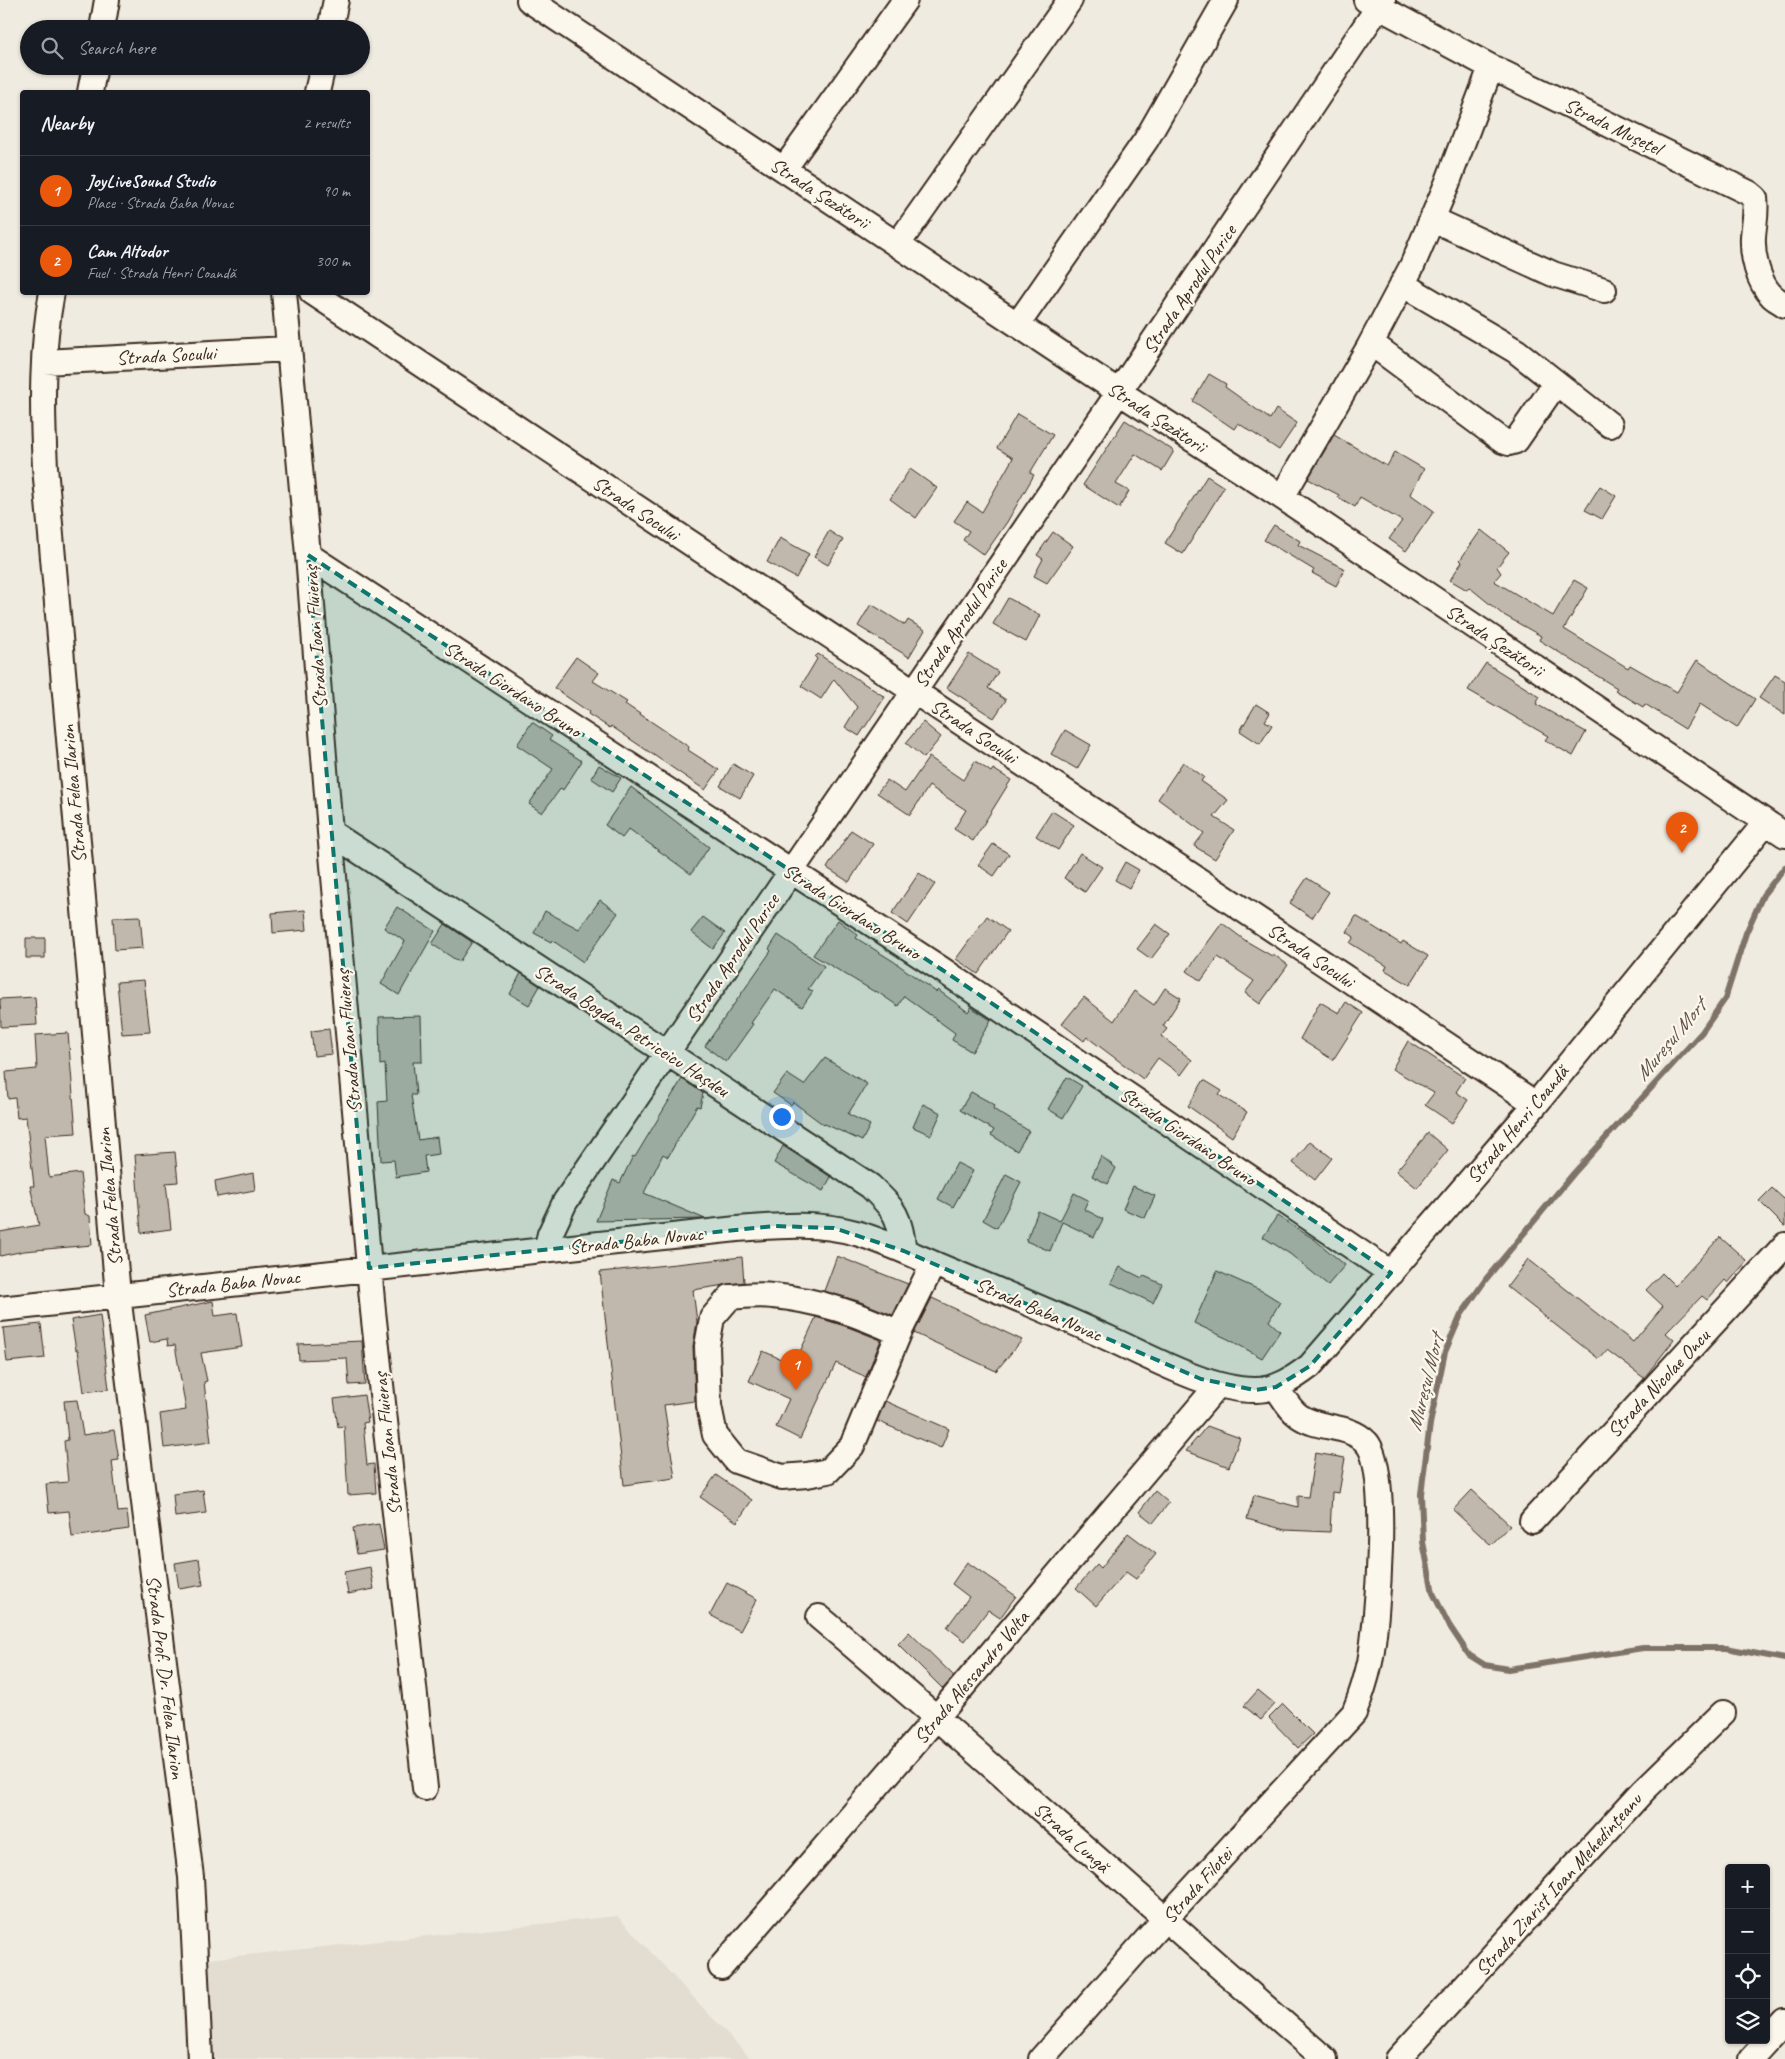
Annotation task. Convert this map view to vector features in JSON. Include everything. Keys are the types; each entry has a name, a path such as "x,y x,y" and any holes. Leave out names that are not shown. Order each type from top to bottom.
{"street":[{"path":"104,20 107,0"},
{"path":"332,20 336,0"},
{"path":"784,169 905,0"},
{"path":"898,244 1070,0"},
{"path":"1018,324 1146,140 1226,0"},
{"name":"Strada Mușețel","path":"1376,2 1492,67 1749,193 1754,198 1756,208 1753,238 1755,258 1762,280 1772,296 1785,304"},
{"name":"Strada Aprodul Purice","path":"546,1250 552,1229 565,1202 1119,392 1376,2"},
{"name":"Strada Șezătorii","path":"541,3 784,169 1119,392 1282,497 1776,828"},
{"path":"1282,497 1371,343 1402,284 1432,219 1492,67"},
{"path":"90,90 93,75"},
{"path":"317,90 321,75"},
{"path":"1432,219 1553,274 1604,290"},
{"path":"1402,284 1516,351 1610,425"},
{"name":"Strada Felea Ilarion","path":"52,295 44,362 42,409 46,477 118,1295"},
{"name":"Strada Ioan Fluieraș","path":"284,295 369,1268 425,1788"},
{"name":"Strada Socului","path":"317,295 1536,1104"},
{"path":"1371,343 1503,441 1509,443 1516,441 1556,382"},
{"name":"Strada Socului","path":"44,362 288,349"},
{"name":"Strada Giordano Bruno","path":"308,555 941,969 1391,1273"},
{"name":"Strada Henri Coandă","path":"1243,1390 1266,1390 1276,1387 1310,1366 1776,828"},
{"name":"Strada Bogdan Petriceicu Hașdeu","path":"330,832 870,1186 890,1205 898,1216 904,1251"},
{"name":"Strada Baba Novac","path":"0,1308 746,1228 805,1225 834,1228 858,1234 904,1251 1050,1312 1174,1368 1218,1385 1243,1390"},
{"name":"Strada Nicolae Oncu","path":"1532,1521 1785,1245"},
{"path":"899,1333 864,1317 818,1302 771,1295 730,1297 712,1318 708,1346 709,1406 715,1435 736,1461 782,1478 828,1471 852,1446 899,1333 934,1264"},
{"name":"Strada Prof. Dr. Felea Ilarion","path":"118,1295 191,1877 200,2059"},
{"name":"Strada Alessandro Volta","path":"721,1967 937,1717 1218,1385"},
{"name":"Strada Filotei","path":"1041,2059 1164,1920 1354,1713 1362,1693 1370,1660 1376,1612 1380,1502 1378,1475 1374,1456 1367,1443 1358,1436 1307,1421 1298,1416 1276,1387"},
{"name":"Strada Lungă","path":"819,1617 937,1717 1164,1920 1325,2059"},
{"name":"Strada Ziarist Ioan Mehedințeanu","path":"1398,2059 1644,1790 1723,1713"},
{"path":"1751,2059 1785,2022"}],"highlighted area":[{"path":"308,555 941,969 1391,1273 1310,1366 1276,1387 1255,1390 1201,1379 904,1251 834,1228 774,1226 369,1268"}],"shaded area":[{"path":"617,1916 751,2059 185,2059 180,1962"}],"building":[{"path":"1209,374 1226,384 1225,387 1270,419 1276,409 1297,423 1279,450 1238,423 1234,429 1193,401"},
{"path":"1017,414 1053,435 1030,473 1034,475 1007,522 984,555 963,540 969,531 954,521 967,502 982,512 1013,458 997,448"},
{"path":"1125,420 1174,451 1162,471 1135,454 1116,484 1129,491 1119,508 1083,485"},
{"path":"1334,435 1387,466 1395,452 1424,469 1410,494 1434,511 1406,551 1389,539 1402,521 1360,497 1355,507 1338,497 1339,495 1308,479"},
{"path":"910,469 937,488 916,518 890,499"},
{"path":"1207,476 1224,487 1183,554 1165,543"},
{"path":"1600,486 1616,496 1602,519 1585,510"},
{"path":"1274,525 1300,541 1298,545 1345,569 1336,586 1312,573 1314,570 1264,540"},
{"path":"1481,530 1509,552 1497,567 1501,573 1494,581 1553,616 1574,580 1588,588 1564,629 1628,668 1630,665 1677,692 1697,660 1755,699 1737,728 1700,704 1685,729 1645,704 1643,707 1615,690 1617,688 1539,640 1541,636 1502,614 1469,587 1467,590 1450,580 1462,562 1460,560"},
{"path":"829,531 843,540 828,565 814,557"},
{"path":"1053,532 1073,546 1047,583 1034,576 1043,559 1037,555"},
{"path":"780,538 809,554 796,578 767,562"},
{"path":"1008,598 1040,615 1026,642 993,624"},
{"path":"871,604 905,625 908,620 925,630 909,657 858,626"},
{"path":"818,654 885,697 859,736 845,727 857,707 834,679 821,699 801,686"},
{"path":"969,654 998,672 988,688 1006,700 994,718 947,688"},
{"path":"576,657 599,673 593,681 627,702 625,704 689,747 688,750 719,770 705,790 611,726 610,728 588,714 589,712 554,688"},
{"path":"1486,663 1540,697 1536,704 1586,732 1573,756 1545,740 1548,736 1468,690"},
{"path":"1775,675 1785,681 1785,715 1759,698"},
{"path":"1256,704 1270,713 1265,721 1272,725 1260,744 1240,731"},
{"path":"532,722 552,736 549,740 582,761 563,790 561,788 542,813 529,804 553,769 517,745"},
{"path":"923,722 941,737 924,758 906,743"},
{"path":"1065,730 1091,745 1077,769 1051,754"},
{"path":"929,757 963,780 975,761 991,772 993,769 1011,780 973,841 954,829 966,810 929,786 910,815 877,793 887,780 905,792"},
{"path":"1183,762 1204,777 1201,781 1228,800 1214,817 1234,830 1215,859 1194,846 1204,833 1158,799"},
{"path":"733,764 753,776 740,798 720,786"},
{"path":"599,765 621,778 612,792 591,778"},
{"path":"631,787 709,847 691,874 629,829 622,838 605,825"},
{"path":"1052,811 1074,825 1058,850 1036,836"},
{"path":"851,830 873,844 849,882 827,868"},
{"path":"993,844 1009,854 994,876 978,865"},
{"path":"1080,853 1102,867 1085,892 1064,878"},
{"path":"1125,862 1139,870 1129,888 1115,880"},
{"path":"919,873 935,884 908,924 892,913"},
{"path":"1307,878 1329,892 1312,918 1290,903"},
{"path":"600,900 618,913 583,962 552,940 551,942 534,933 545,911 579,929"},
{"path":"397,907 435,931 399,995 381,984 405,941 384,928"},
{"path":"305,910 307,930 273,933 272,913"},
{"path":"140,916 143,948 115,950 113,917"},
{"path":"987,916 1008,931 978,974 956,959"},
{"path":"1356,916 1401,944 1403,941 1428,956 1410,985 1385,970 1387,966 1350,943 1354,937 1347,932"},
{"path":"703,917 725,933 713,949 691,932"},
{"path":"838,920 858,935 856,938 893,961 936,992 938,990 968,1012 971,1007 991,1020 972,1052 952,1040 955,1033 904,996 898,1006 876,991 813,955"},
{"path":"1222,923 1246,941 1272,956 1273,954 1288,965 1260,1004 1245,993 1254,981 1218,957 1201,981 1187,971"},
{"path":"445,924 472,942 459,962 432,944"},
{"path":"1156,924 1170,934 1151,959 1137,949"},
{"path":"778,935 824,966 808,989 813,991 802,1007 775,989 726,1062 705,1046 771,951 769,949"},
{"path":"26,938 45,938 45,958 26,958"},
{"path":"521,973 540,986 529,1005 510,994"},
{"path":"144,980 150,1032 122,1034 117,982"},
{"path":"1165,988 1181,998 1163,1026 1167,1029 1161,1036 1192,1060 1181,1075 1158,1058 1143,1079 1087,1037 1084,1041 1062,1024 1084,997 1114,1021 1134,991 1154,1005"},
{"path":"35,997 37,1025 1,1027 0,999"},
{"path":"1320,1002 1339,1013 1346,1002 1363,1013 1333,1060 1300,1039"},
{"path":"421,1016 422,1062 413,1062 416,1095 411,1095 418,1140 437,1137 439,1154 424,1156 426,1172 396,1177 394,1160 381,1161 378,1102 387,1101 385,1064 380,1065 379,1017"},
{"path":"329,1029 332,1054 314,1056 311,1031"},
{"path":"68,1033 76,1133 45,1135 49,1177 80,1173 85,1214 90,1216 92,1245 24,1251 0,1256 0,1232 39,1225 30,1186 34,1186 26,1117 17,1118 15,1098 8,1099 6,1072 37,1069 35,1035"},
{"path":"1408,1041 1465,1078 1456,1092 1468,1100 1452,1123 1425,1105 1434,1093 1392,1069"},
{"path":"825,1058 867,1084 848,1114 870,1125 862,1141 824,1125 793,1102 791,1105 773,1093 787,1074 804,1085"},
{"path":"1067,1077 1082,1086 1063,1118 1048,1109"},
{"path":"682,1079 703,1093 700,1107 697,1106 668,1157 663,1154 644,1193 705,1219 596,1221 613,1180 620,1183 633,1156 635,1157"},
{"path":"1204,1080 1222,1091 1219,1095 1247,1112 1232,1137 1188,1106"},
{"path":"971,1092 995,1105 993,1109 1029,1131 1017,1151 991,1135 994,1130 960,1110"},
{"path":"923,1104 941,1113 931,1135 913,1127"},
{"path":"1428,1133 1448,1150 1417,1188 1396,1171"},
{"path":"1310,1141 1332,1158 1315,1180 1293,1163"},
{"path":"783,1146 831,1177 823,1191 774,1163"},
{"path":"175,1152 178,1182 166,1183 171,1229 141,1233 135,1155"},
{"path":"1101,1156 1116,1168 1108,1184 1092,1176"},
{"path":"957,1163 973,1171 953,1207 938,1199"},
{"path":"253,1173 255,1190 217,1197 215,1181"},
{"path":"1006,1174 1021,1182 997,1228 983,1220"},
{"path":"1133,1186 1155,1196 1145,1218 1123,1209"},
{"path":"1772,1188 1785,1200 1785,1227 1759,1201"},
{"path":"1074,1193 1088,1200 1084,1209 1103,1219 1094,1237 1062,1222 1050,1251 1026,1241 1038,1211 1060,1221"},
{"path":"1277,1216 1314,1239 1345,1265 1328,1285 1290,1254 1263,1237"},
{"path":"1720,1237 1747,1261 1728,1283 1725,1280 1707,1300 1702,1296 1666,1333 1674,1340 1644,1378 1607,1350 1599,1359 1507,1287 1528,1259 1633,1342 1663,1306 1646,1290 1662,1273 1675,1286"},
{"path":"837,1256 908,1284 893,1315 858,1301 824,1291"},
{"path":"742,1257 744,1282 693,1290 697,1322 693,1346 695,1401 664,1405 675,1478 624,1485 600,1272"},
{"path":"1120,1267 1142,1278 1144,1276 1162,1284 1153,1303 1111,1283"},
{"path":"1217,1271 1264,1292 1280,1302 1269,1321 1280,1331 1262,1358 1194,1323"},
{"path":"932,1298 1022,1340 996,1371 914,1333"},
{"path":"213,1301 215,1316 237,1313 242,1347 201,1353 207,1381 204,1382 211,1442 164,1448 160,1414 186,1410 175,1345 168,1346 167,1339 150,1342 145,1315"},
{"path":"100,1315 109,1389 84,1392 78,1350 76,1350 71,1320"},
{"path":"816,1317 881,1340 866,1377 836,1363 800,1439 776,1427 789,1399 749,1381 763,1351 794,1365"},
{"path":"41,1324 45,1358 7,1362 3,1328"},
{"path":"362,1341 365,1384 349,1385 347,1358 299,1360 298,1344"},
{"path":"364,1395 368,1422 363,1423 367,1465 374,1464 376,1493 348,1495 344,1426 338,1427 334,1399"},
{"path":"77,1400 83,1435 114,1430 119,1460 112,1461 118,1512 127,1511 129,1529 72,1537 69,1511 49,1513 46,1484 68,1482 64,1441 68,1440 64,1401"},
{"path":"885,1401 949,1429 941,1448 877,1421"},
{"path":"1207,1426 1240,1438 1229,1467 1186,1451"},
{"path":"1315,1453 1345,1458 1339,1493 1332,1492 1330,1532 1285,1530 1247,1519 1254,1495 1298,1507 1298,1496 1308,1497"},
{"path":"716,1475 752,1500 737,1522 700,1497"},
{"path":"203,1490 206,1513 175,1517 173,1494"},
{"path":"1472,1490 1510,1525 1491,1545 1453,1510"},
{"path":"1155,1491 1169,1503 1153,1523 1139,1512"},
{"path":"379,1524 384,1550 357,1554 353,1528"},
{"path":"1128,1533 1156,1554 1136,1579 1126,1572 1096,1606 1076,1588 1097,1564 1101,1568"},
{"path":"199,1559 203,1585 179,1589 175,1563"},
{"path":"967,1562 1016,1596 1000,1618 988,1610 965,1641 947,1627 969,1597 952,1584"},
{"path":"370,1567 374,1589 348,1594 344,1572"},
{"path":"727,1583 757,1599 740,1631 710,1615"},
{"path":"909,1632 954,1676 943,1689 898,1644"},
{"path":"1258,1690 1275,1704 1261,1720 1244,1706"},
{"path":"1283,1704 1313,1734 1298,1748 1269,1718"}],"waterway":[{"name":"Mureșul Mort","path":"1785,867 1763,895 1746,933 1725,999 1702,1032 1574,1173 1486,1279 1461,1315 1445,1352 1430,1424 1421,1494 1423,1542 1433,1593 1449,1625 1469,1655 1485,1665 1508,1669 1643,1648 1726,1648 1785,1659"}],"place":[{"name":"Cam Altodor","path":"1682,853"},
{"name":"JoyLiveSound Studio","path":"796,1390"}]}
